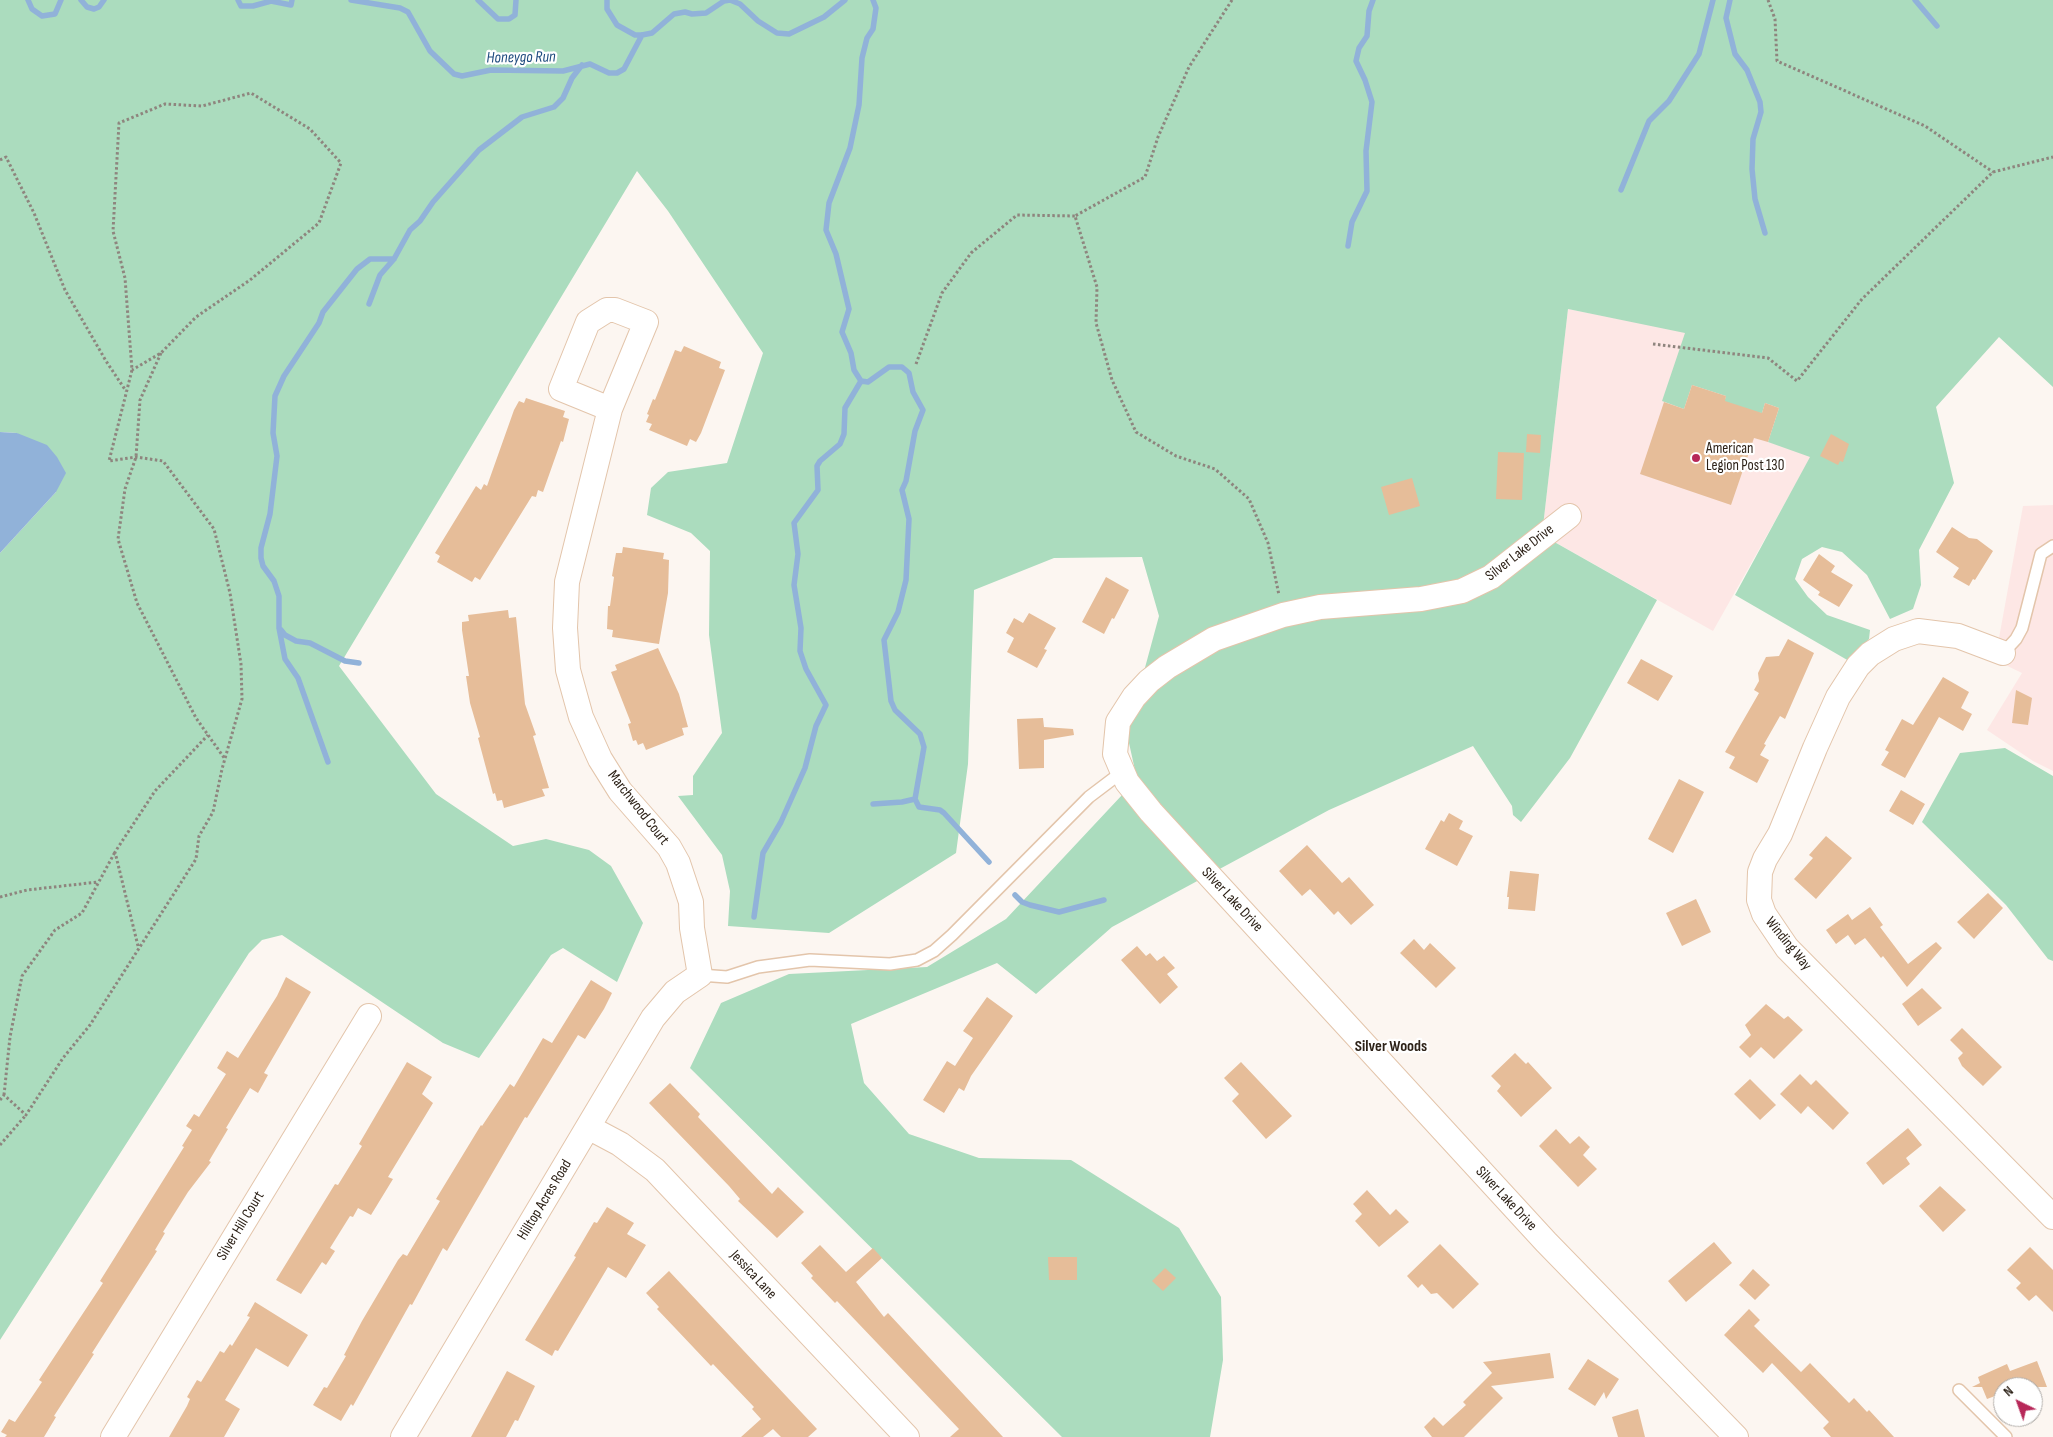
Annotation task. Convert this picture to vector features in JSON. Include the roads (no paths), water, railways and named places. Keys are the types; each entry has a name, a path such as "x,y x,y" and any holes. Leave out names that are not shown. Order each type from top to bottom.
{"street":[{"name":"Marchwood Court","path":"610,409 567,582 565,628 568,670 581,717 600,759 620,791 669,847 678,864 691,902 692,928 700,975"},
{"name":"Silver Lake Drive","path":"1568,516 1491,577 1462,591 1421,599 1340,604 1283,615 1214,639 1191,651 1149,681 1134,696 1118,722 1114,745 1117,763 1151,812 1326,1004 1546,1242 1736,1437"},
{"name":"Winding Way","path":"2003,654 1958,636 1918,631 1894,639 1870,654 1858,666 1838,697 1814,748 1780,834 1765,859 1760,872 1759,900 1764,914 1787,948 2053,1216"},
{"name":"Hilltop Acres Road","path":"403,1437 663,1004 675,992 700,975"},
{"name":"Silver Hill Court","path":"114,1437 369,1016"},
{"name":"Jessica Lane","path":"588,1127 620,1144 655,1170 907,1437"}],"lane":[{"path":"2003,654 2022,628 2041,554 2053,546"},
{"path":"700,975 727,977 758,967 810,960 890,964 917,960 934,951 952,935 1089,798 1122,772"},
{"path":"1959,1390 2006,1437"}],"water":[{"path":"0,432 17,433 47,445 57,457 66,473 56,492 0,553"}],"waterway":[{"name":"Honeygo Run","path":"28,0 32,9 42,16 55,14 61,0"},
{"name":"Honeygo Run","path":"81,0 87,7 94,9 99,7 104,0"},
{"name":"Honeygo Run","path":"238,0 241,6 253,6 271,1 291,5 292,0"},
{"name":"Honeygo Run","path":"351,0 400,8 408,12 430,51 454,74 462,76 491,70 563,71 590,64 609,73 617,73 624,69 642,35"},
{"name":"Honeygo Run","path":"478,0 498,19 509,19 515,15 516,0"},
{"name":"Honeygo Run","path":"607,0 607,9 617,25 635,35 652,33 674,14 685,12 692,14 706,13 724,1 730,0 740,4 758,21 777,33 789,34 824,17 845,0"},
{"path":"861,381 854,370 851,353 842,332 849,309 836,254 826,230 829,203 850,148 859,105 862,58 867,38 873,29 876,8 873,0"},
{"path":"1348,246 1352,222 1367,191 1366,151 1372,102 1356,61 1359,48 1367,36 1369,11 1373,0"},
{"path":"1621,190 1649,121 1669,101 1699,54 1713,0"},
{"path":"1730,0 1726,18 1735,54 1747,70 1760,102 1761,112 1753,139 1752,169 1755,199 1765,233"},
{"path":"1915,0 1937,26"},
{"path":"369,304 380,275 394,259 410,230 420,221 433,202 479,150 522,117 554,107 563,98 572,78 582,65"},
{"path":"328,762 298,678 285,659 279,628 279,596 274,581 263,566 261,558 261,548 270,514 277,456 273,433 275,396 284,376 319,323 323,312 357,269 370,259 394,259"},
{"path":"861,381 868,382 889,367 902,367 909,373 913,392 923,410 915,431 906,481 902,490 909,519 906,580 898,612 884,640 891,701 895,710 920,734 924,747 915,799 919,807 940,810 944,813 989,862"},
{"path":"754,917 763,853 781,822 805,768 816,726 826,705 806,669 800,651 801,628 794,585 798,554 794,523 818,490 817,466 820,461 840,444 844,434 845,408 861,381"},
{"path":"281,630 285,635 296,641 310,643 345,661 359,663"},
{"path":"873,804 915,799"},
{"path":"1015,895 1022,902 1059,912 1104,900"}],"place":[{"name":"American Legion Post 130","path":"1696,458"}],"district":[{"name":"Silver Woods","path":"1391,1047"}]}
